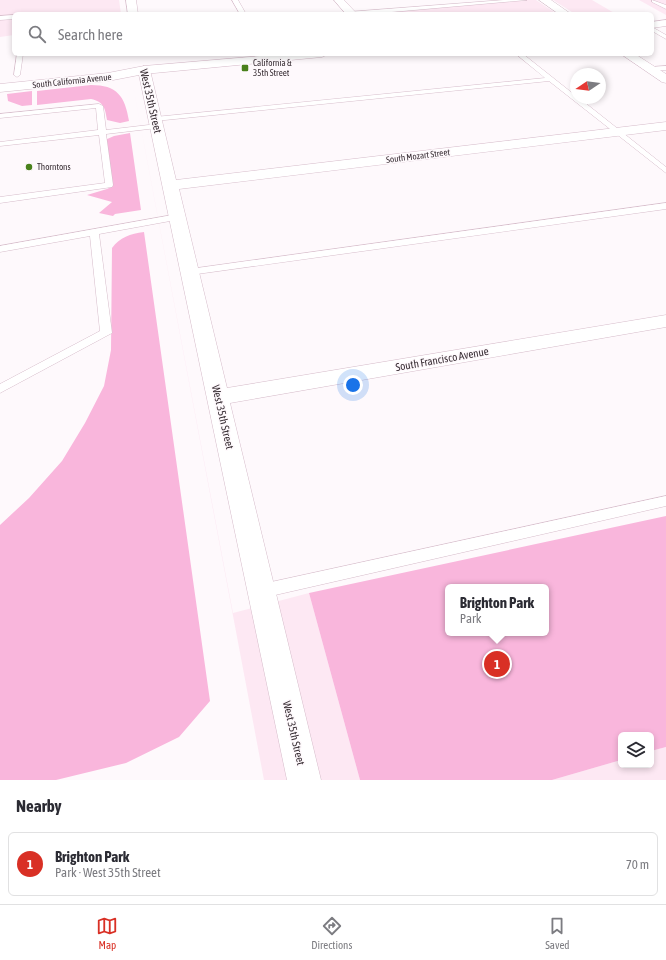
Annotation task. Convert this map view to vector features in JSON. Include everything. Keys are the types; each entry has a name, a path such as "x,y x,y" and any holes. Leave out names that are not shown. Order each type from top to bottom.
{"street":[{"path":"131,0 133,12"},
{"path":"339,0 350,12"},
{"path":"544,0 563,12"},
{"path":"654,25 666,24"},
{"name":"South California Avenue","path":"0,76 105,68 143,63 279,56"},
{"path":"631,56 666,79"},
{"name":"South California Avenue","path":"0,88 108,78 143,63"},
{"name":"West 35th Street","path":"143,63 303,780"},
{"name":"South Mozart Street","path":"170,185 666,126"},
{"name":"South Francisco Avenue","path":"218,397 666,322"}],"lane":[{"path":"235,0 242,12"},
{"path":"439,0 446,6"},
{"path":"376,12 524,0"},
{"path":"657,0 654,1 666,7"},
{"path":"0,18 12,17"},
{"path":"654,30 666,37"},
{"path":"17,75 20,56"},
{"path":"522,56 666,171"},
{"path":"651,69 666,68"},
{"path":"0,144 102,132 156,122 551,79"},
{"path":"0,116 98,106 109,186 0,200"},
{"path":"190,272 666,206"},
{"path":"0,249 178,217"},
{"path":"0,389 106,333 94,233"},
{"path":"262,591 666,501"}],"shaded area":[{"path":"0,0 119,0 121,12 12,12 12,35 0,37"},
{"path":"536,0 554,12 384,12"},
{"path":"553,0 592,0 613,12 572,12"},
{"path":"639,0 666,0 666,15"},
{"path":"127,56 233,613 309,593 360,780 264,780"},
{"path":"91,85 107,87 118,94 125,105 129,121 120,123 107,120 103,106 99,102 91,99 37,105 37,91"},
{"path":"32,91 32,105 22,106 8,101 7,94"},
{"path":"130,133 141,210 115,214 113,216 99,213 112,202 87,195 113,186 105,140 114,136"},
{"path":"144,232 210,701 179,737 126,763 56,780 0,780 0,525 29,498 62,461 85,423 104,386 111,350 112,248 118,241 126,237"},
{"path":"666,516 666,747 654,750 654,732 618,732 618,761 552,780 360,780 309,593"},
{"path":"666,747 666,780 552,780 618,761 618,768 654,768 654,750"}],"place":[{"name":"California & 35th Street","path":"245,68"},
{"name":"Thorntons","path":"29,167"},
{"name":"Brighton Park","path":"497,664"}]}
